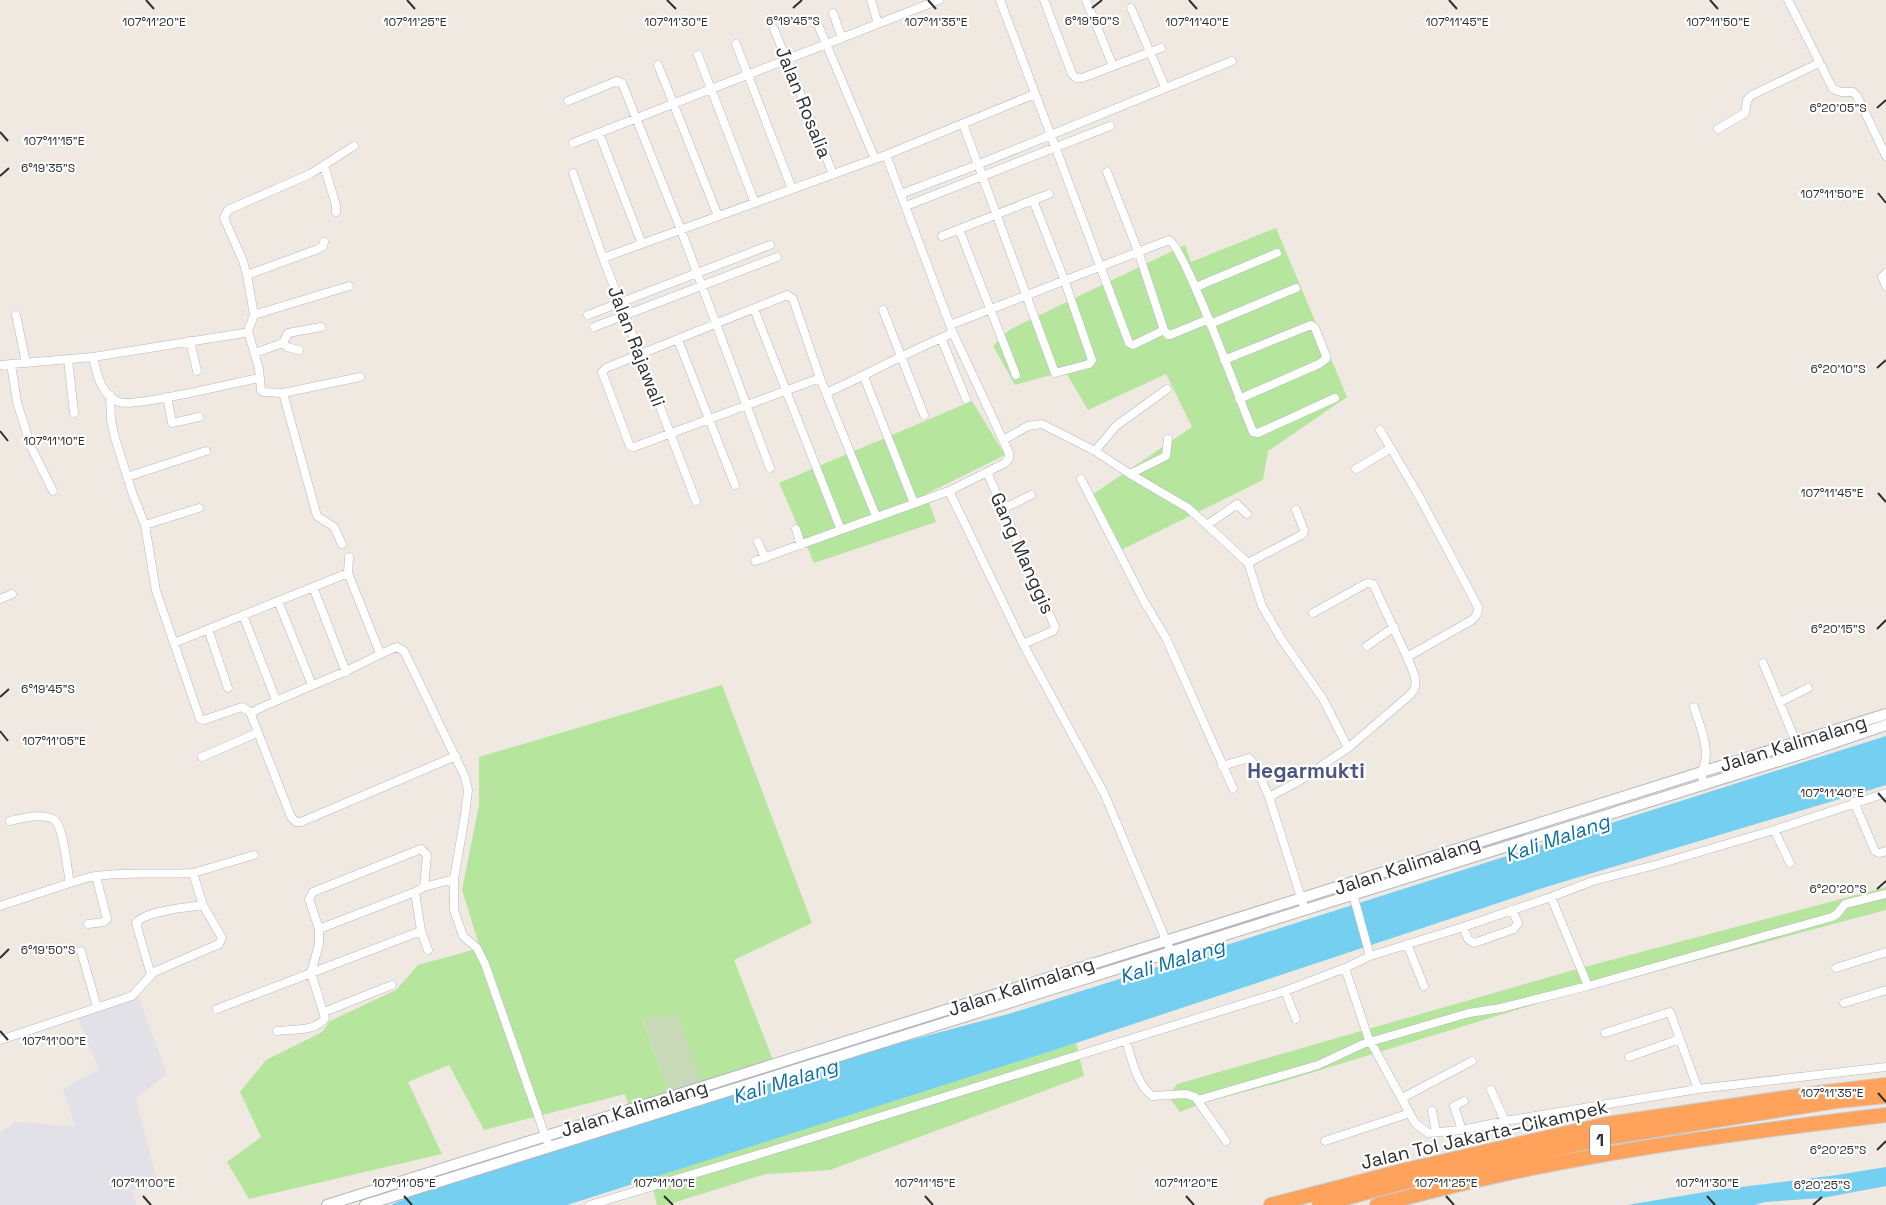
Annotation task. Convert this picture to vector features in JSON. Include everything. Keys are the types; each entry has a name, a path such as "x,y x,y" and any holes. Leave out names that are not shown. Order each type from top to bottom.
{"highway":[{"name":"Jalan Tol Jakarta–Cikampek","path":"1271,1205 1406,1170 1607,1124 1819,1092 1886,1085"},
{"name":"1","path":"1319,1205 1420,1178 1617,1136 1836,1101 1886,1096"},
{"name":"1","path":"1346,1205 1428,1184 1624,1141 1838,1110 1886,1105"},
{"name":"1","path":"1377,1205 1513,1172 1614,1153 1776,1128 1886,1115"}],"main road":[{"name":"Jalan Kalimalang","path":"327,1205 1886,714"},
{"name":"Jalan Kalimalang","path":"365,1205 1305,910 1354,900 1886,725"}],"street":[{"path":"871,0 878,24"},
{"path":"914,0 917,9"},
{"path":"572,143 940,0"},
{"path":"1000,0 1129,343 1133,345 1164,330"},
{"path":"1044,0 1072,74 1079,79 1161,48"},
{"path":"1086,0 1113,66"},
{"path":"1788,0 1833,89 1841,92 1853,92 1886,155"},
{"path":"1131,8 1165,87"},
{"path":"833,14 842,38"},
{"path":"816,20 875,159"},
{"name":"Jalan Rosalia","path":"774,29 788,59 833,174"},
{"path":"736,44 792,189"},
{"path":"698,54 755,203"},
{"path":"901,194 977,165 1232,60"},
{"path":"1718,129 1745,113 1747,100 1752,95 1819,63"},
{"path":"658,65 718,216"},
{"path":"568,101 619,81 622,83 681,230 770,468"},
{"path":"603,258 886,155 1035,94"},
{"path":"963,124 1055,372 1089,364 1092,360 1064,279 1033,200"},
{"path":"906,206 1110,126"},
{"path":"598,133 642,244"},
{"path":"354,146 324,166 296,181 226,212 224,218 243,261 247,275 254,315 248,331 259,369 261,390 263,392 283,393 360,377"},
{"path":"755,562 948,490 1005,463 1009,458 1007,448 953,333 886,155"},
{"path":"324,166 336,205 336,212"},
{"path":"1107,172 1138,251 1164,330 1170,335 1296,288"},
{"name":"Jalan Rajawali","path":"573,173 603,258 696,501"},
{"path":"942,236 1049,194"},
{"path":"959,230 1016,375"},
{"path":"950,325 1167,240 1172,241 1196,287 1253,432 1258,433 1335,398"},
{"path":"247,275 318,249 323,246 324,242"},
{"path":"588,315 770,245"},
{"path":"1196,287 1277,253"},
{"path":"594,327 777,257"},
{"path":"1886,273 1882,277 1886,286"},
{"path":"254,315 349,286"},
{"path":"820,378 638,446 630,446 602,372 606,368 784,296 791,297 820,378 876,516"},
{"path":"754,309 841,530"},
{"path":"883,310 924,415"},
{"path":"16,315 26,363"},
{"path":"1224,360 1311,325 1315,328 1326,356 1326,359 1319,364 1239,399"},
{"path":"255,352 283,342 288,332 321,326"},
{"path":"0,365 93,357 248,331"},
{"path":"826,393 953,333"},
{"path":"941,338 966,399"},
{"path":"678,340 735,485"},
{"path":"190,341 197,371"},
{"path":"283,342 287,347 299,350"},
{"path":"93,357 100,385 110,395 123,403 167,397 259,378"},
{"path":"68,359 74,414"},
{"path":"11,364 17,402 31,447 53,491"},
{"path":"864,376 914,503"},
{"path":"1095,451 1116,426 1167,389"},
{"path":"283,393 317,516 334,528 342,544"},
{"path":"110,395 115,438 145,525 156,591 198,716 204,720 242,707 250,712 291,817 296,822 301,822 456,756"},
{"path":"167,397 172,423 200,417"},
{"path":"1003,440 1028,426 1042,424 1095,451 1188,508 1248,562 1262,606 1323,699 1348,748"},
{"path":"1380,430 1420,496 1478,607 1476,617 1407,657"},
{"path":"1130,474 1166,456 1168,439"},
{"path":"1356,469 1391,448"},
{"path":"127,477 206,451"},
{"name":"Gang Manggis","path":"987,472 1055,627 1053,631 1023,644"},
{"path":"1081,479 1170,646 1233,788"},
{"path":"948,490 1023,644 1104,793 1171,952"},
{"path":"1003,509 1031,495"},
{"path":"1207,525 1237,504 1246,514"},
{"path":"145,525 199,508"},
{"path":"1248,562 1303,534 1304,530 1296,510"},
{"path":"796,529 802,544"},
{"path":"758,542 765,558"},
{"path":"348,557 348,573 380,653"},
{"path":"174,642 348,573"},
{"path":"1269,797 1299,781 1348,748 1415,689 1417,682 1375,585 1369,582 1313,613"},
{"path":"313,587 346,672"},
{"path":"0,598 12,594"},
{"path":"278,601 312,685"},
{"path":"243,615 276,700"},
{"path":"1367,646 1394,627"},
{"path":"208,629 228,688"},
{"path":"250,712 346,672 380,653 397,648 404,651 456,756 465,776 468,790 454,878 454,910 459,927 463,936 479,950 485,964 550,1147"},
{"path":"1763,663 1801,754"},
{"path":"1780,702 1808,688"},
{"path":"1694,707 1706,750 1705,765 1701,772 1704,784"},
{"path":"202,757 257,733"},
{"path":"1222,766 1249,758 1255,765 1269,797 1305,910"},
{"path":"590,1205 1284,991 1370,956 1463,927 1593,881 1659,864 1774,830 1886,793"},
{"path":"1854,802 1875,851 1880,853 1886,851"},
{"path":"10,820 36,816 56,820 59,824 63,841 70,883"},
{"path":"1774,830 1790,863"},
{"path":"277,1031 318,1025 324,1020 324,1012 311,973 319,944 318,929 309,899 312,892 421,849 427,855 424,888"},
{"path":"0,906 96,876 141,873 193,873 254,855"},
{"path":"0,1040 132,996 158,969 219,944 222,940 203,904 193,873"},
{"path":"88,924 104,922 107,919 96,876"},
{"path":"318,929 454,878"},
{"path":"415,892 420,931 428,950"},
{"path":"1198,1100 1318,1065 1363,1044 1372,1043 1468,1013 1501,1008 1588,986 1832,917 1845,904 1886,894"},
{"path":"1551,897 1588,986"},
{"path":"1354,900 1370,956"},
{"path":"151,975 136,925 137,922 141,918 203,904"},
{"path":"1463,927 1468,939 1474,943 1514,929 1518,924 1512,910"},
{"path":"216,1009 420,931"},
{"path":"1407,944 1424,986"},
{"path":"81,951 98,1007"},
{"path":"1836,968 1886,952"},
{"path":"1344,968 1368,1037 1415,1123 1428,1133 1462,1130 1504,1121 1698,1089 1886,1067"},
{"path":"324,1012 392,985"},
{"path":"1844,1004 1886,990"},
{"path":"1284,991 1296,1019"},
{"path":"1606,1033 1670,1012 1698,1089"},
{"path":"1629,1057 1680,1039"},
{"path":"1126,1041 1140,1081 1146,1092 1152,1096 1186,1094 1198,1100 1226,1141"},
{"path":"1402,1098 1472,1061"},
{"path":"1491,1090 1504,1121"},
{"path":"1462,1130 1454,1105 1464,1101"},
{"path":"1432,1112 1436,1132"},
{"path":"1325,1141 1410,1114"}],"shaded area":[{"path":"138,995 167,1074 136,1098 158,1185 132,1191 137,1205 0,1205 0,1133 15,1122 75,1126 63,1089 99,1069 76,1015"}],"green space":[{"path":"1276,228 1347,397 1268,451 1263,480 1119,551 1089,497 1192,427 1166,374 1088,410 1065,371 1015,385 993,346 1009,330 1185,245 1191,262"},
{"path":"972,401 1005,455 926,494 936,522 814,563 779,483"},
{"path":"722,685 812,923 734,960 778,1073 706,1098 642,1019 675,1108 634,1121 625,1094 484,1130 449,1065 408,1082 442,1154 249,1199 227,1162 261,1137 240,1092 266,1060 322,1032 330,1021 396,990 418,965 480,948 462,890 479,805 479,757"},
{"path":"1886,887 1886,910 1562,996 1278,1083 1203,1103 1180,1112 1168,1096 1177,1084 1577,969"},
{"path":"678,1015 706,1098 675,1108 642,1018"},
{"path":"1076,1043 1084,1076 830,1170 766,1174 666,1205 657,1205 650,1178"}],"water":[{"name":"Kali Malang","path":"1886,736 1886,785 1546,887 1073,1044 567,1205 390,1205 438,1185 779,1075 1012,1013"},
{"path":"1886,1167 1886,1186 1822,1198 1765,1202 1755,1205 1627,1205 1717,1190"}],"district":[{"name":"Hegarmukti","path":"1306,771"}]}
